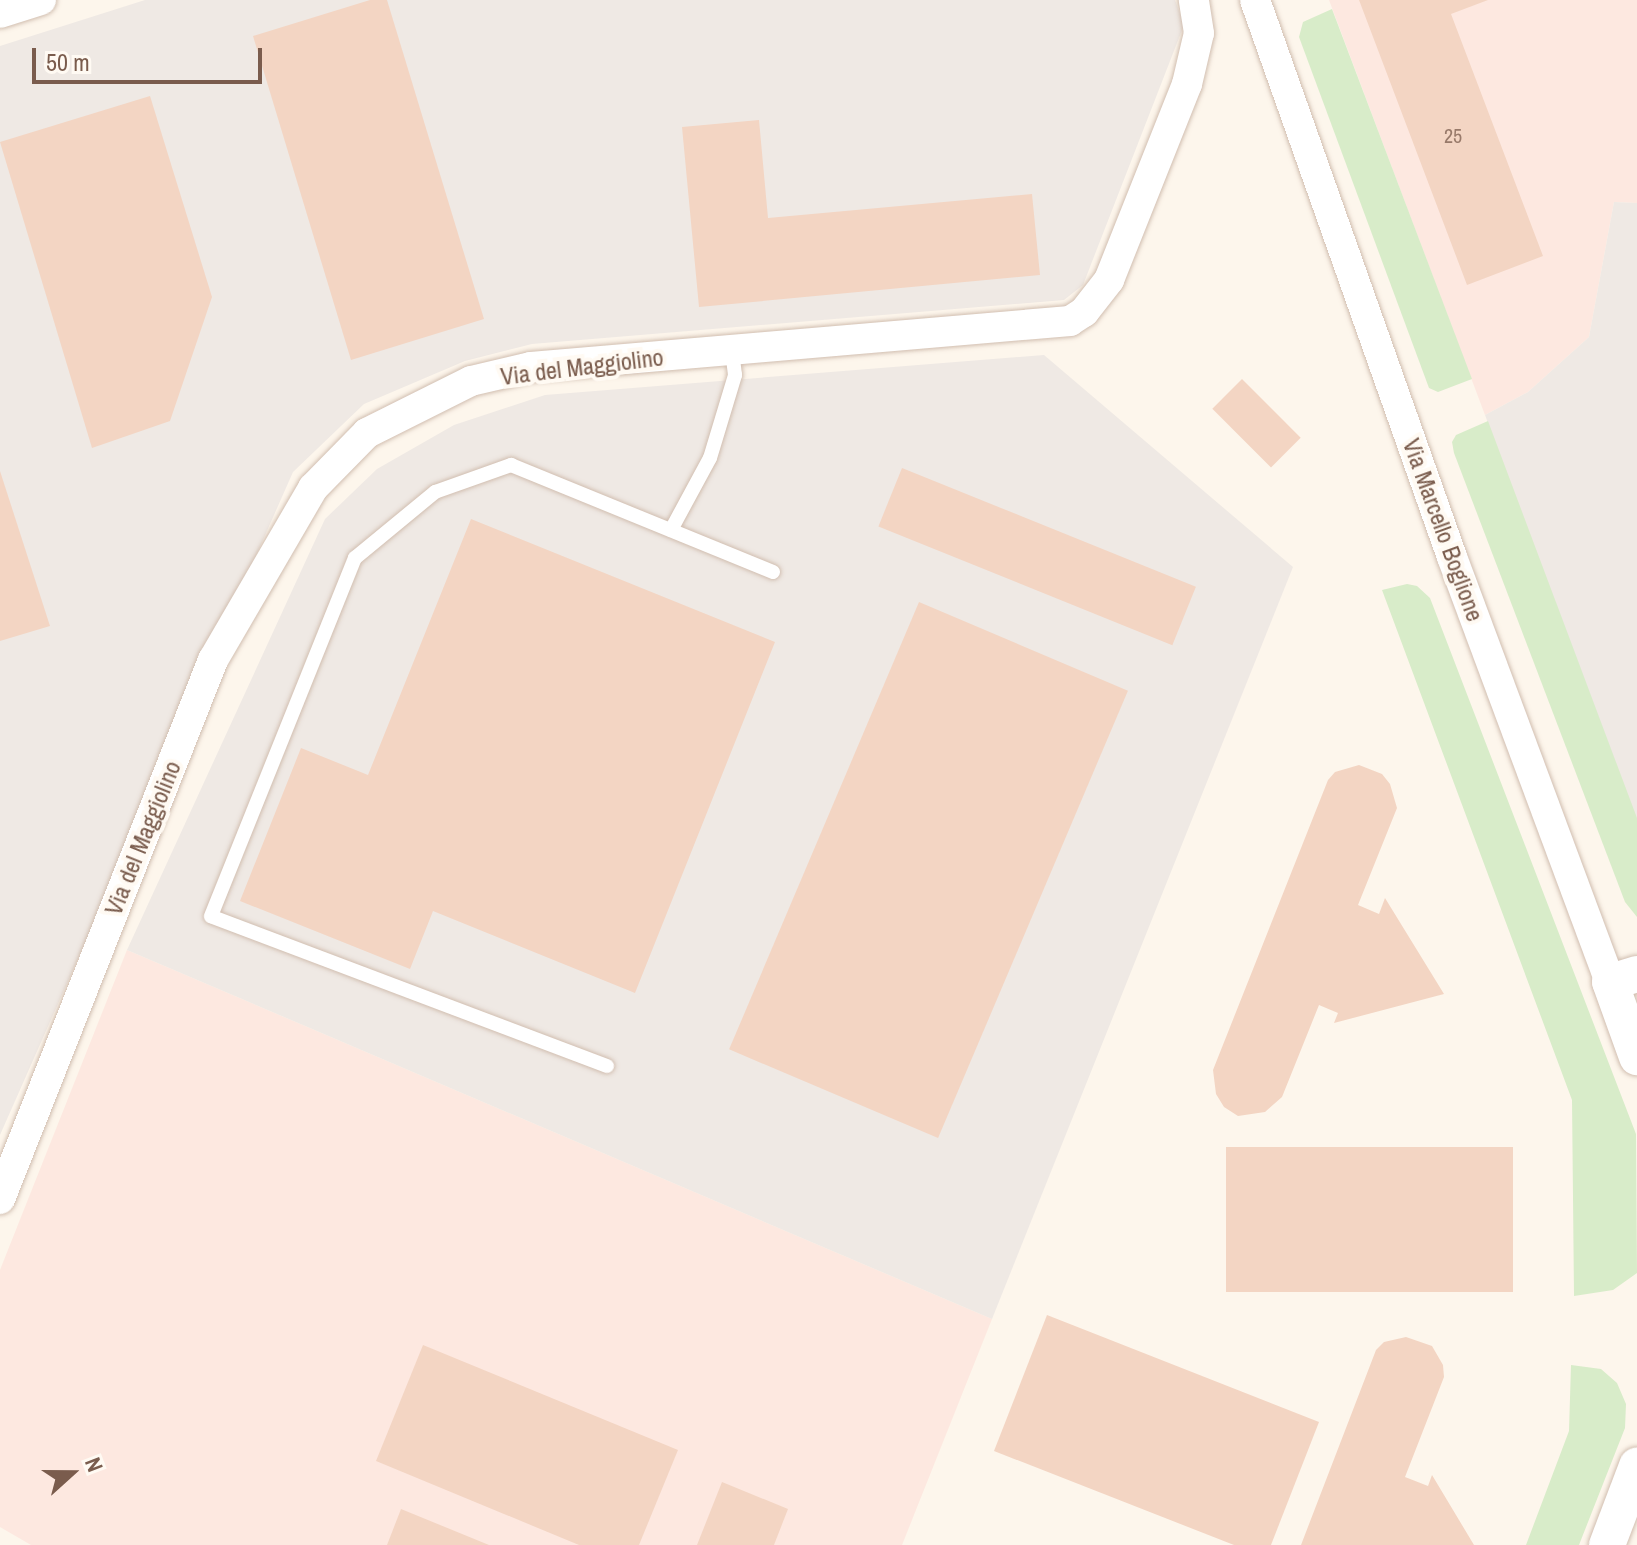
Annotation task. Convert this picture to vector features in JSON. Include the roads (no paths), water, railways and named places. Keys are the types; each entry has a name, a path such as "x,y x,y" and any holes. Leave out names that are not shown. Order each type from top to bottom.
{"street":[{"path":"0,13 41,0"},
{"name":"Via del Maggiolino","path":"0,1199 213,660 276,545 313,488 367,433 471,381 531,367 1003,330 1070,321 1084,312 1115,269 1187,84 1199,33 1194,0"},
{"name":"Via Marcello Boglione","path":"1255,0 1447,544 1623,978 1637,1057"},
{"path":"1607,1545 1637,1466"}],"lane":[{"path":"671,530 710,458 735,375 732,351"},
{"path":"607,1066 211,916 355,558 435,492 511,465 773,572"}]}
